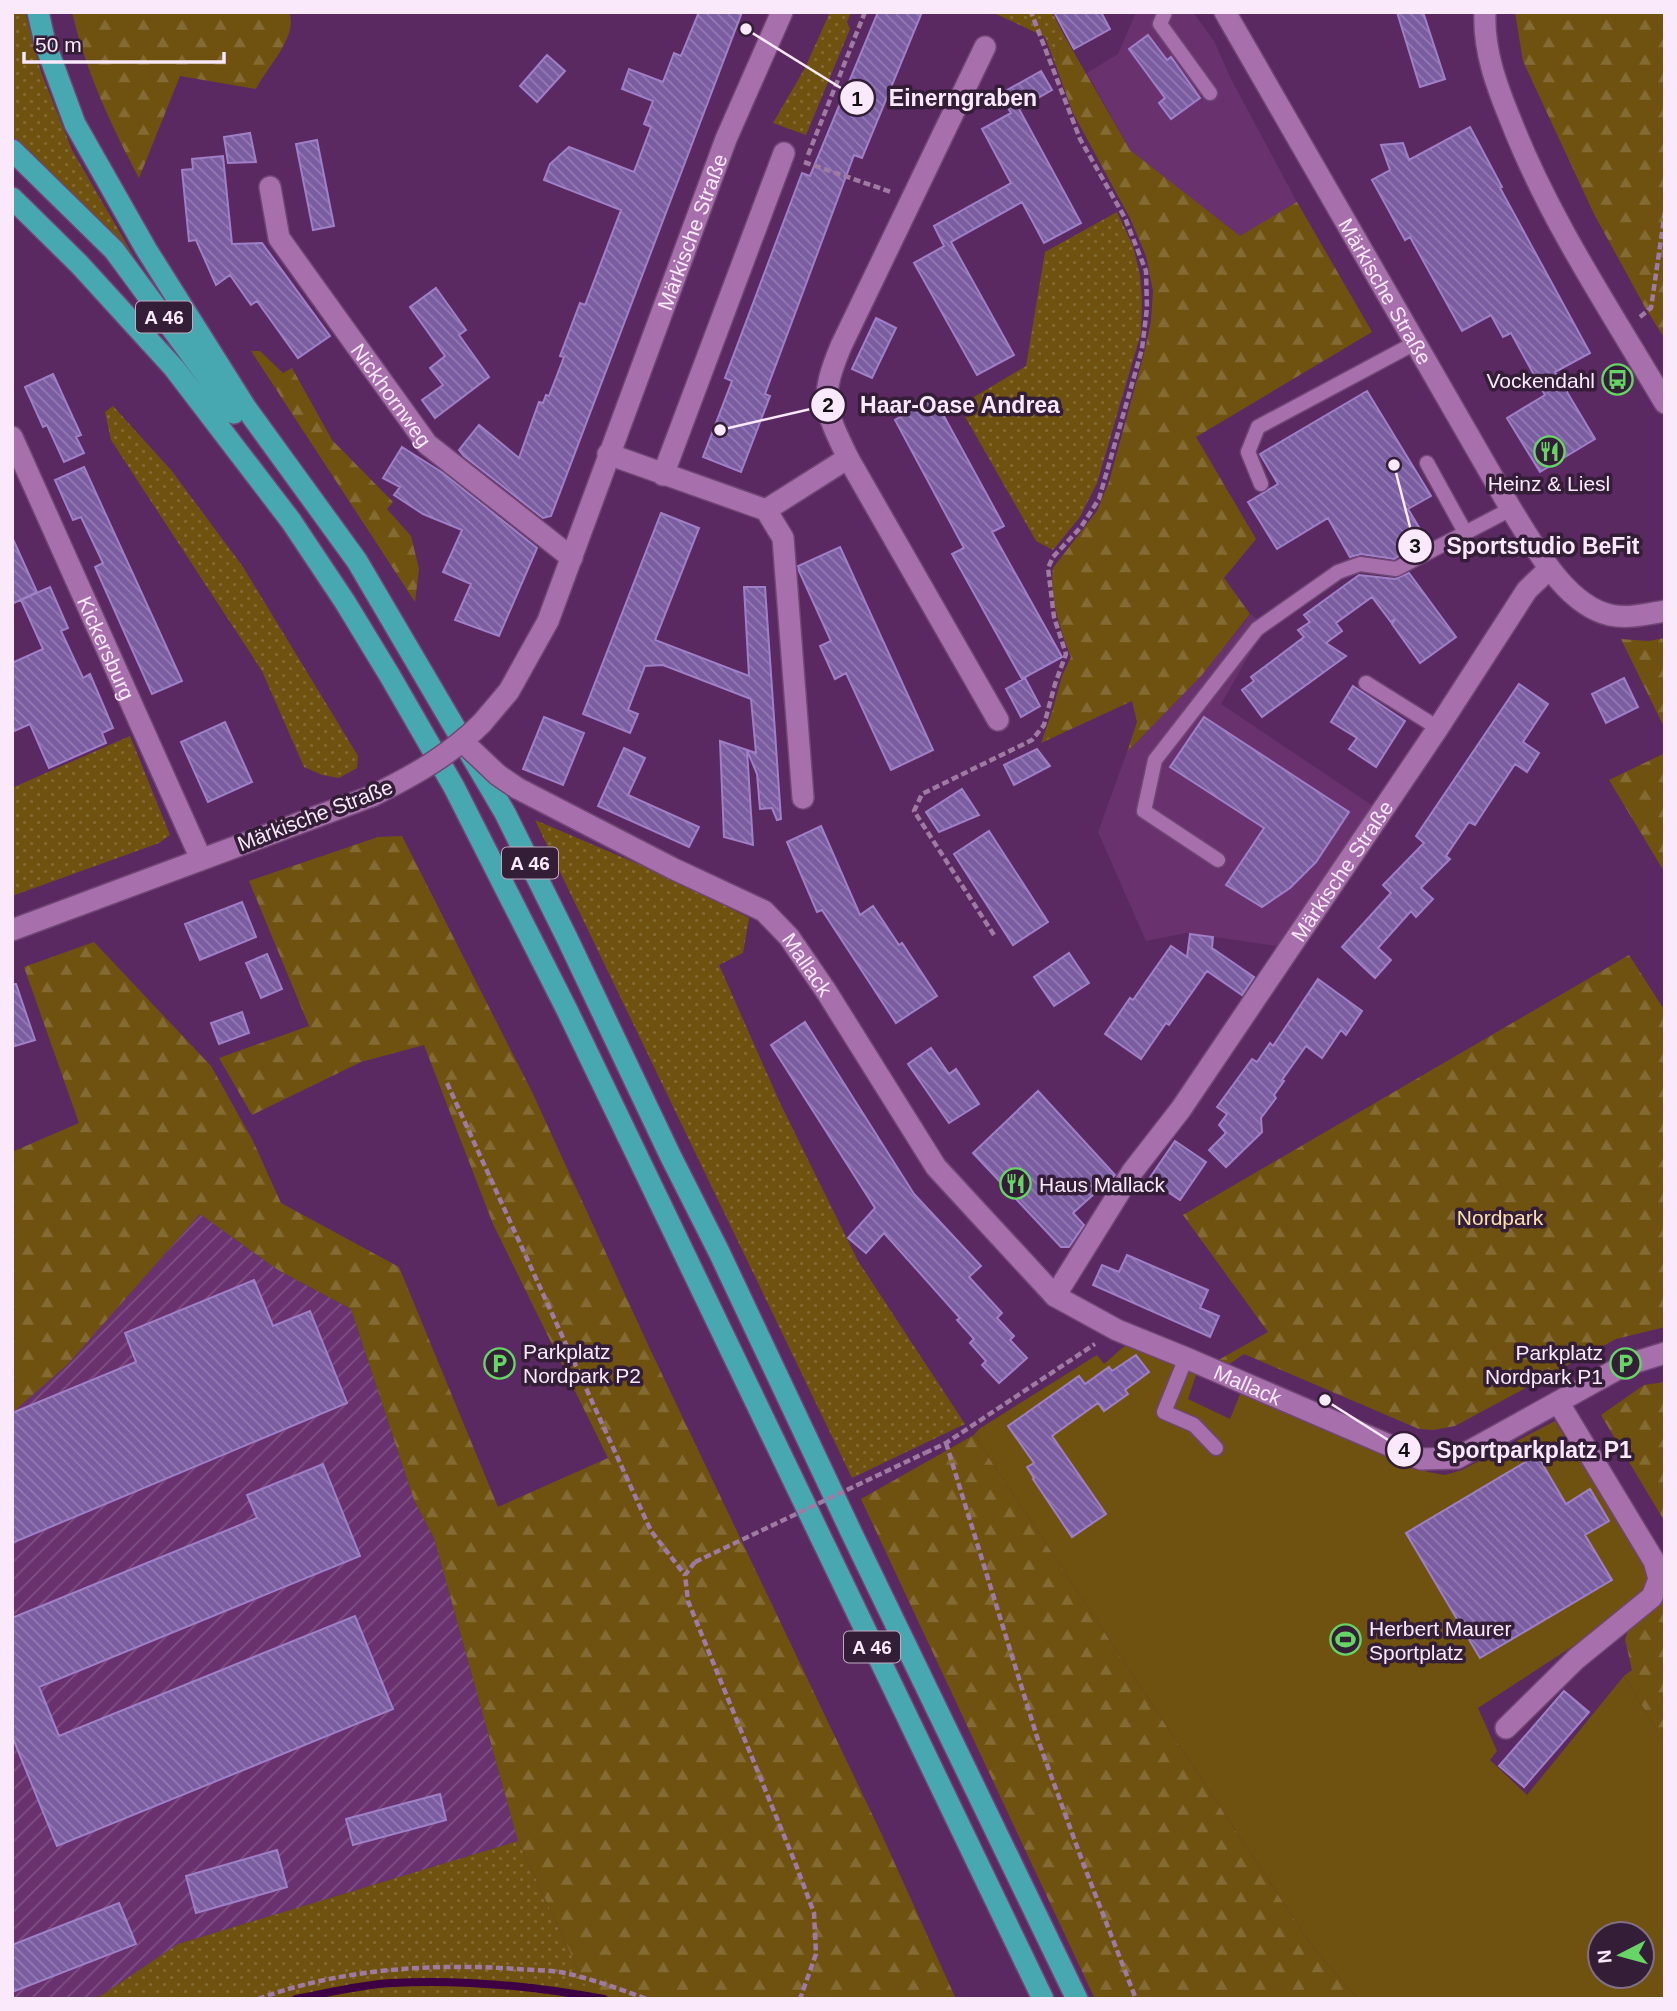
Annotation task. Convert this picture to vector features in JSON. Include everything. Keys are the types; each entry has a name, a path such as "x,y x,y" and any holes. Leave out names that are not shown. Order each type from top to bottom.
{"highway":[{"path":"38,12 45,43 75,124 146,249 246,408 306,492"},
{"name":"A 46","path":"12,149 114,250 251,437 306,492 356,561 505,813 1077,1999"},
{"name":"A 46","path":"12,198 79,264 182,379 291,521 345,602 454,787 578,1033 1043,1999"}],"street":[{"name":"Märkische Straße","path":"12,930 372,796 418,772 463,742 509,691 548,621 726,139 782,12"},
{"name":"Märkische Straße","path":"1225,12 1511,509 1549,569 1575,594 1599,611 1625,617 1665,611"},
{"path":"1485,12 1488,50 1496,84 1520,144 1558,223 1665,403"},
{"path":"985,47 829,376 826,398 830,421 848,458 998,720"},
{"path":"663,475 783,153"},
{"name":"Nickhornweg","path":"270,187 279,238 426,444 572,558"},
{"name":"Kickersburg","path":"12,437 201,859"},
{"path":"608,454 766,510 783,538 803,798"},
{"path":"766,510 848,458"},
{"name":"Märkische Straße","path":"1055,1296 1132,1172 1181,1109 1438,728 1527,590 1549,569"},
{"name":"Mallack","path":"463,742 498,775 517,788 672,868 764,911 789,937 826,991 936,1167 1055,1296 1116,1330 1421,1460 1457,1458 1622,1366 1665,1353"},
{"path":"1506,1728 1576,1659 1653,1597 1659,1579 1654,1561 1558,1402"}],"lane":[{"path":"1165,12 1160,24 1210,93"},
{"path":"1261,484 1248,452 1258,428 1415,343"},
{"path":"1427,463 1465,532"},
{"path":"1218,860 1144,811 1155,760 1256,629 1338,572 1360,564 1396,569 1511,509"},
{"path":"1366,683 1438,728"},
{"path":"1186,1358 1164,1412 1194,1425 1216,1448"}],"path":[{"path":"805,162 865,12"},
{"path":"994,935 914,811 922,793 1032,740 1044,725 1066,654 1054,617 1048,568 1053,557 1081,527 1099,499 1142,349 1147,308 1146,271 1125,218 1080,138 1031,12"},
{"path":"783,153 912,200"},
{"path":"1622,330 1651,308 1665,212"},
{"path":"447,1083 651,1531 685,1575 688,1601 814,1913 816,1954 800,1999"},
{"path":"685,1575 695,1562 946,1443 1116,1330"},
{"path":"946,1443 1038,1740 1136,1999"},
{"path":"258,1999 295,1986 394,1970 480,1966 559,1972 603,1983 647,1999"}],"shaded area":[{"path":"1136,12 1193,12 1214,41 1232,81 1297,202 1241,237 1130,150 1087,73 1118,54"},
{"path":"1251,614 1265,627 1221,704 1376,808 1285,947 1186,933 1146,941 1098,832 1127,752 1202,675"},
{"path":"200,1214 278,1270 351,1309 414,1500 434,1538 518,1841 178,1944 96,1999 12,1999 12,1413 68,1364"}],"green space":[{"path":"12,12 25,12 41,72 72,150 144,274 12,135"},
{"path":"72,12 289,12 291,21 286,41 256,89 180,76 139,178 100,98 84,56"},
{"path":"830,12 851,12 847,22 850,29 806,135 773,123 805,68"},
{"path":"992,12 1052,12 1065,37 1059,47 1056,66 1045,37"},
{"path":"1515,12 1665,12 1665,339 1594,214 1523,61"},
{"path":"1065,37 1130,150 1240,236 1297,202 1372,332 1196,437 1256,539 1224,578 1250,614 1202,675 1127,752 1137,722 1132,701 1041,743 1062,676 1071,657 1054,602 1053,568 1097,511 1109,482 1145,350 1153,291 1146,256 1130,218 1073,113 1056,66 1059,47"},
{"path":"1117,212 1133,246 1140,275 1141,333 1097,483 1080,517 1053,550 1036,541 959,406 1026,366 1045,252"},
{"path":"251,351 260,351 283,373 292,368 332,440 393,502 387,509 411,536 419,569 415,602"},
{"path":"113,406 171,470 243,567 358,756 357,768 339,778 322,775 304,767 262,671 111,440 105,412"},
{"path":"1665,638 1665,729 1621,639 1648,641"},
{"path":"130,736 170,835 159,843 12,896 12,788"},
{"path":"1665,753 1665,873 1609,780"},
{"path":"535,820 678,881 749,918 743,953 719,965 780,1103 858,1261 965,1424 852,1478"},
{"path":"402,836 532,1092 649,1347 881,1833 956,1999 592,1999 518,1841 434,1538 414,1500 351,1309 278,1270 200,1214 68,1364 12,1413 12,1152 79,1123 24,967 94,942 211,1066 253,1141 281,1203 399,1267 498,1507 608,1458 493,1224 424,1045 361,1062 252,1115 219,1058 309,1026 249,881 378,837"},
{"name":"Nordpark","path":"1629,955 1665,1011 1665,1327 1616,1339 1455,1426 1434,1430 1419,1429 1244,1354 1225,1367 1215,1362 1268,1332 1183,1215"},
{"name":"Herbert Maurer Sportplatz","path":"1128,1343 1197,1372 1188,1399 1230,1419 1241,1392 1428,1472 1445,1475 1462,1470 1555,1421 1648,1571 1650,1588 1636,1605 1478,1708 1497,1751 1490,1760 1527,1795 1624,1676 1665,1744 1665,1999 1358,1999 1314,1949 974,1435 979,1429 1097,1355 1104,1364"},
{"path":"1665,1382 1665,1522 1601,1415 1644,1385"},
{"path":"974,1435 1314,1949 1358,1999 1095,1999 861,1499"},
{"path":"1665,1580 1665,1744 1624,1676 1632,1670 1625,1639 1631,1623"},
{"path":"518,1841 592,1999 96,1999 178,1944"}],"building":[{"path":"699,12 742,12 551,516 543,518 459,450 479,425 519,458 539,402 543,403 546,395 549,396 564,357 560,356 580,303 585,305 621,210 544,180 550,164 569,147 634,172 651,127 644,124 653,101 622,89 629,69 663,82 674,53 681,56"},
{"path":"878,12 922,12 862,158 854,155 765,394 770,396 741,472 703,457 732,381 725,378 802,173 810,176"},
{"path":"1054,12 1101,12 1110,29 1074,49"},
{"path":"1397,12 1423,12 1445,79 1420,87"},
{"path":"1148,35 1167,60 1171,57 1200,98 1171,119 1159,103 1165,98 1129,49"},
{"path":"547,55 565,71 537,102 520,86"},
{"path":"1041,71 1052,90 1019,109 1081,223 1044,243 1022,202 951,242 1014,355 977,375 914,263 944,246 934,226 1011,183 982,129 1011,113 1000,94"},
{"path":"1470,127 1502,187 1500,188 1590,353 1555,372 1595,439 1540,472 1507,418 1545,395 1511,333 1503,337 1491,315 1462,331 1410,237 1405,240 1372,180 1390,170 1381,145 1403,143 1409,160"},
{"path":"250,133 256,162 228,163 224,137"},
{"path":"317,140 334,226 313,230 296,144"},
{"path":"223,156 232,244 262,243 330,336 298,358 257,301 251,305 230,275 216,285 196,240 189,241 182,170 193,169 192,159"},
{"path":"436,288 466,330 459,335 489,377 435,418 422,400 443,385 430,368 445,356 410,307"},
{"path":"876,318 896,328 872,378 852,369"},
{"path":"53,374 81,435 76,437 84,453 64,462 47,425 43,427 25,387"},
{"path":"1367,391 1431,496 1408,509 1426,539 1394,559 1361,554 1350,557 1328,518 1277,549 1248,502 1278,484 1260,454"},
{"path":"934,398 1004,526 992,532 1062,657 1022,679 952,554 964,548 895,420"},
{"path":"402,447 443,473 537,548 499,636 455,620 471,584 443,572 462,530 423,514 394,495 400,487 383,478"},
{"path":"84,467 182,681 152,694 95,567 103,563 81,517 73,520 55,480"},
{"path":"661,513 699,528 655,640 749,676 744,587 765,587 781,819 777,820 772,808 760,809 757,774 747,750 756,753 751,699 663,665 645,666 628,710 638,714 630,733 583,714"},
{"path":"12,537 37,592 12,604"},
{"path":"840,547 933,750 891,770 846,673 835,679 820,646 831,641 799,571 798,566"},
{"path":"1409,573 1456,637 1420,663 1392,624 1395,619 1391,622 1372,597 1336,623 1342,631 1326,643 1346,656 1262,717 1242,690 1254,681 1251,677 1304,637 1298,630 1310,622 1304,615 1359,575 1395,579"},
{"path":"50,587 68,628 61,631 83,678 90,674 113,728 102,733 106,743 49,768 30,724 12,732 12,663 43,649 21,600"},
{"path":"1025,678 1040,706 1021,717 1006,689"},
{"path":"1624,678 1638,707 1606,723 1592,694"},
{"path":"1519,684 1548,704 1523,742 1539,753 1527,772 1515,764 1475,825 1469,822 1446,856 1450,859 1421,888 1433,899 1416,917 1411,911 1378,948 1391,960 1375,978 1342,947 1391,893 1383,885 1424,843 1416,836"},
{"path":"1353,686 1405,721 1376,767 1349,749 1357,738 1331,722"},
{"path":"544,717 584,733 563,785 523,769"},
{"path":"1204,717 1349,812 1316,862 1290,888 1262,907 1226,885 1264,828 1170,767"},
{"path":"225,722 252,782 208,802 181,742"},
{"path":"720,741 747,750 753,845 724,837"},
{"path":"624,748 645,758 628,795 699,827 689,847 598,806"},
{"path":"1037,749 1050,766 1014,785 1004,765"},
{"path":"962,789 979,815 939,832 926,812"},
{"path":"821,826 860,915 873,906 899,945 902,943 937,996 896,1023 822,910 817,912 787,842"},
{"path":"989,831 1048,922 1013,945 954,854"},
{"path":"242,902 256,937 200,960 185,924"},
{"path":"1190,934 1213,937 1212,948 1254,977 1242,995 1207,971 1141,1059 1105,1034 1171,946 1187,957"},
{"path":"1069,953 1089,983 1054,1006 1034,977"},
{"path":"267,954 282,989 261,998 246,963"},
{"path":"1318,979 1362,1011 1346,1035 1341,1030 1322,1058 1306,1046 1282,1080 1284,1081 1274,1095 1276,1098 1261,1118 1262,1132 1226,1167 1209,1150 1226,1133 1219,1125 1227,1114 1217,1107 1252,1059 1257,1062 1270,1043 1273,1046"},
{"path":"12,984 16,984 35,1040 12,1047"},
{"path":"242,1012 249,1033 219,1044 211,1023"},
{"path":"805,1022 914,1194 981,1266 969,1277 1002,1313 997,1318 1014,1336 1010,1340 1027,1358 999,1383 982,1365 986,1361 970,1343 974,1339 957,1320 960,1318 884,1233 866,1253 848,1238 875,1208 771,1045"},
{"path":"931,1048 949,1074 956,1069 979,1104 949,1123 908,1064"},
{"path":"1038,1091 1115,1175 1073,1213 1084,1225 1069,1247 1061,1247 973,1153"},
{"path":"1175,1141 1206,1162 1180,1200 1149,1179"},
{"path":"1127,1255 1208,1290 1200,1308 1219,1316 1210,1337 1093,1285 1102,1265 1119,1272"},
{"path":"254,1280 273,1326 310,1311 347,1403 12,1543 12,1413 136,1362 125,1333"},
{"path":"1136,1355 1149,1372 1125,1390 1128,1394 1104,1411 1098,1403 1052,1436 1106,1514 1072,1537 1033,1479 1027,1467 1034,1463 1008,1426 1079,1376 1085,1384 1109,1367 1112,1371"},
{"path":"1537,1455 1566,1504 1590,1489 1609,1521 1585,1535 1612,1580 1480,1658 1406,1533"},
{"path":"323,1464 360,1556 39,1687 59,1736 355,1616 393,1709 57,1846 12,1736 12,1618 257,1518 247,1495"},
{"path":"1564,1691 1589,1712 1524,1787 1499,1766"},
{"path":"440,1794 446,1820 353,1845 346,1819"},
{"path":"277,1850 287,1887 196,1913 186,1876"},
{"path":"119,1903 136,1944 12,1992 12,1945"}],"waterway":[{"path":"296,1999 379,1984 418,1982 525,1987 604,1999"}],"place":[{"name":"Einerngraben","path":"746,29"},
{"name":"Vockendahl","path":"1618,380"},
{"name":"Haar-Oase Andrea","path":"720,430"},
{"name":"Heinz & Liesl","path":"1549,451"},
{"name":"Sportstudio BeFit","path":"1394,465"},
{"name":"Haus Mallack","path":"1016,1184"},
{"name":"Parkplatz Nordpark P2","path":"500,1363"},
{"name":"Parkplatz Nordpark P1","path":"1626,1364"},
{"name":"Sportparkplatz P1","path":"1325,1400"},
{"name":"Herbert Maurer Sportplatz","path":"1346,1640"}]}
